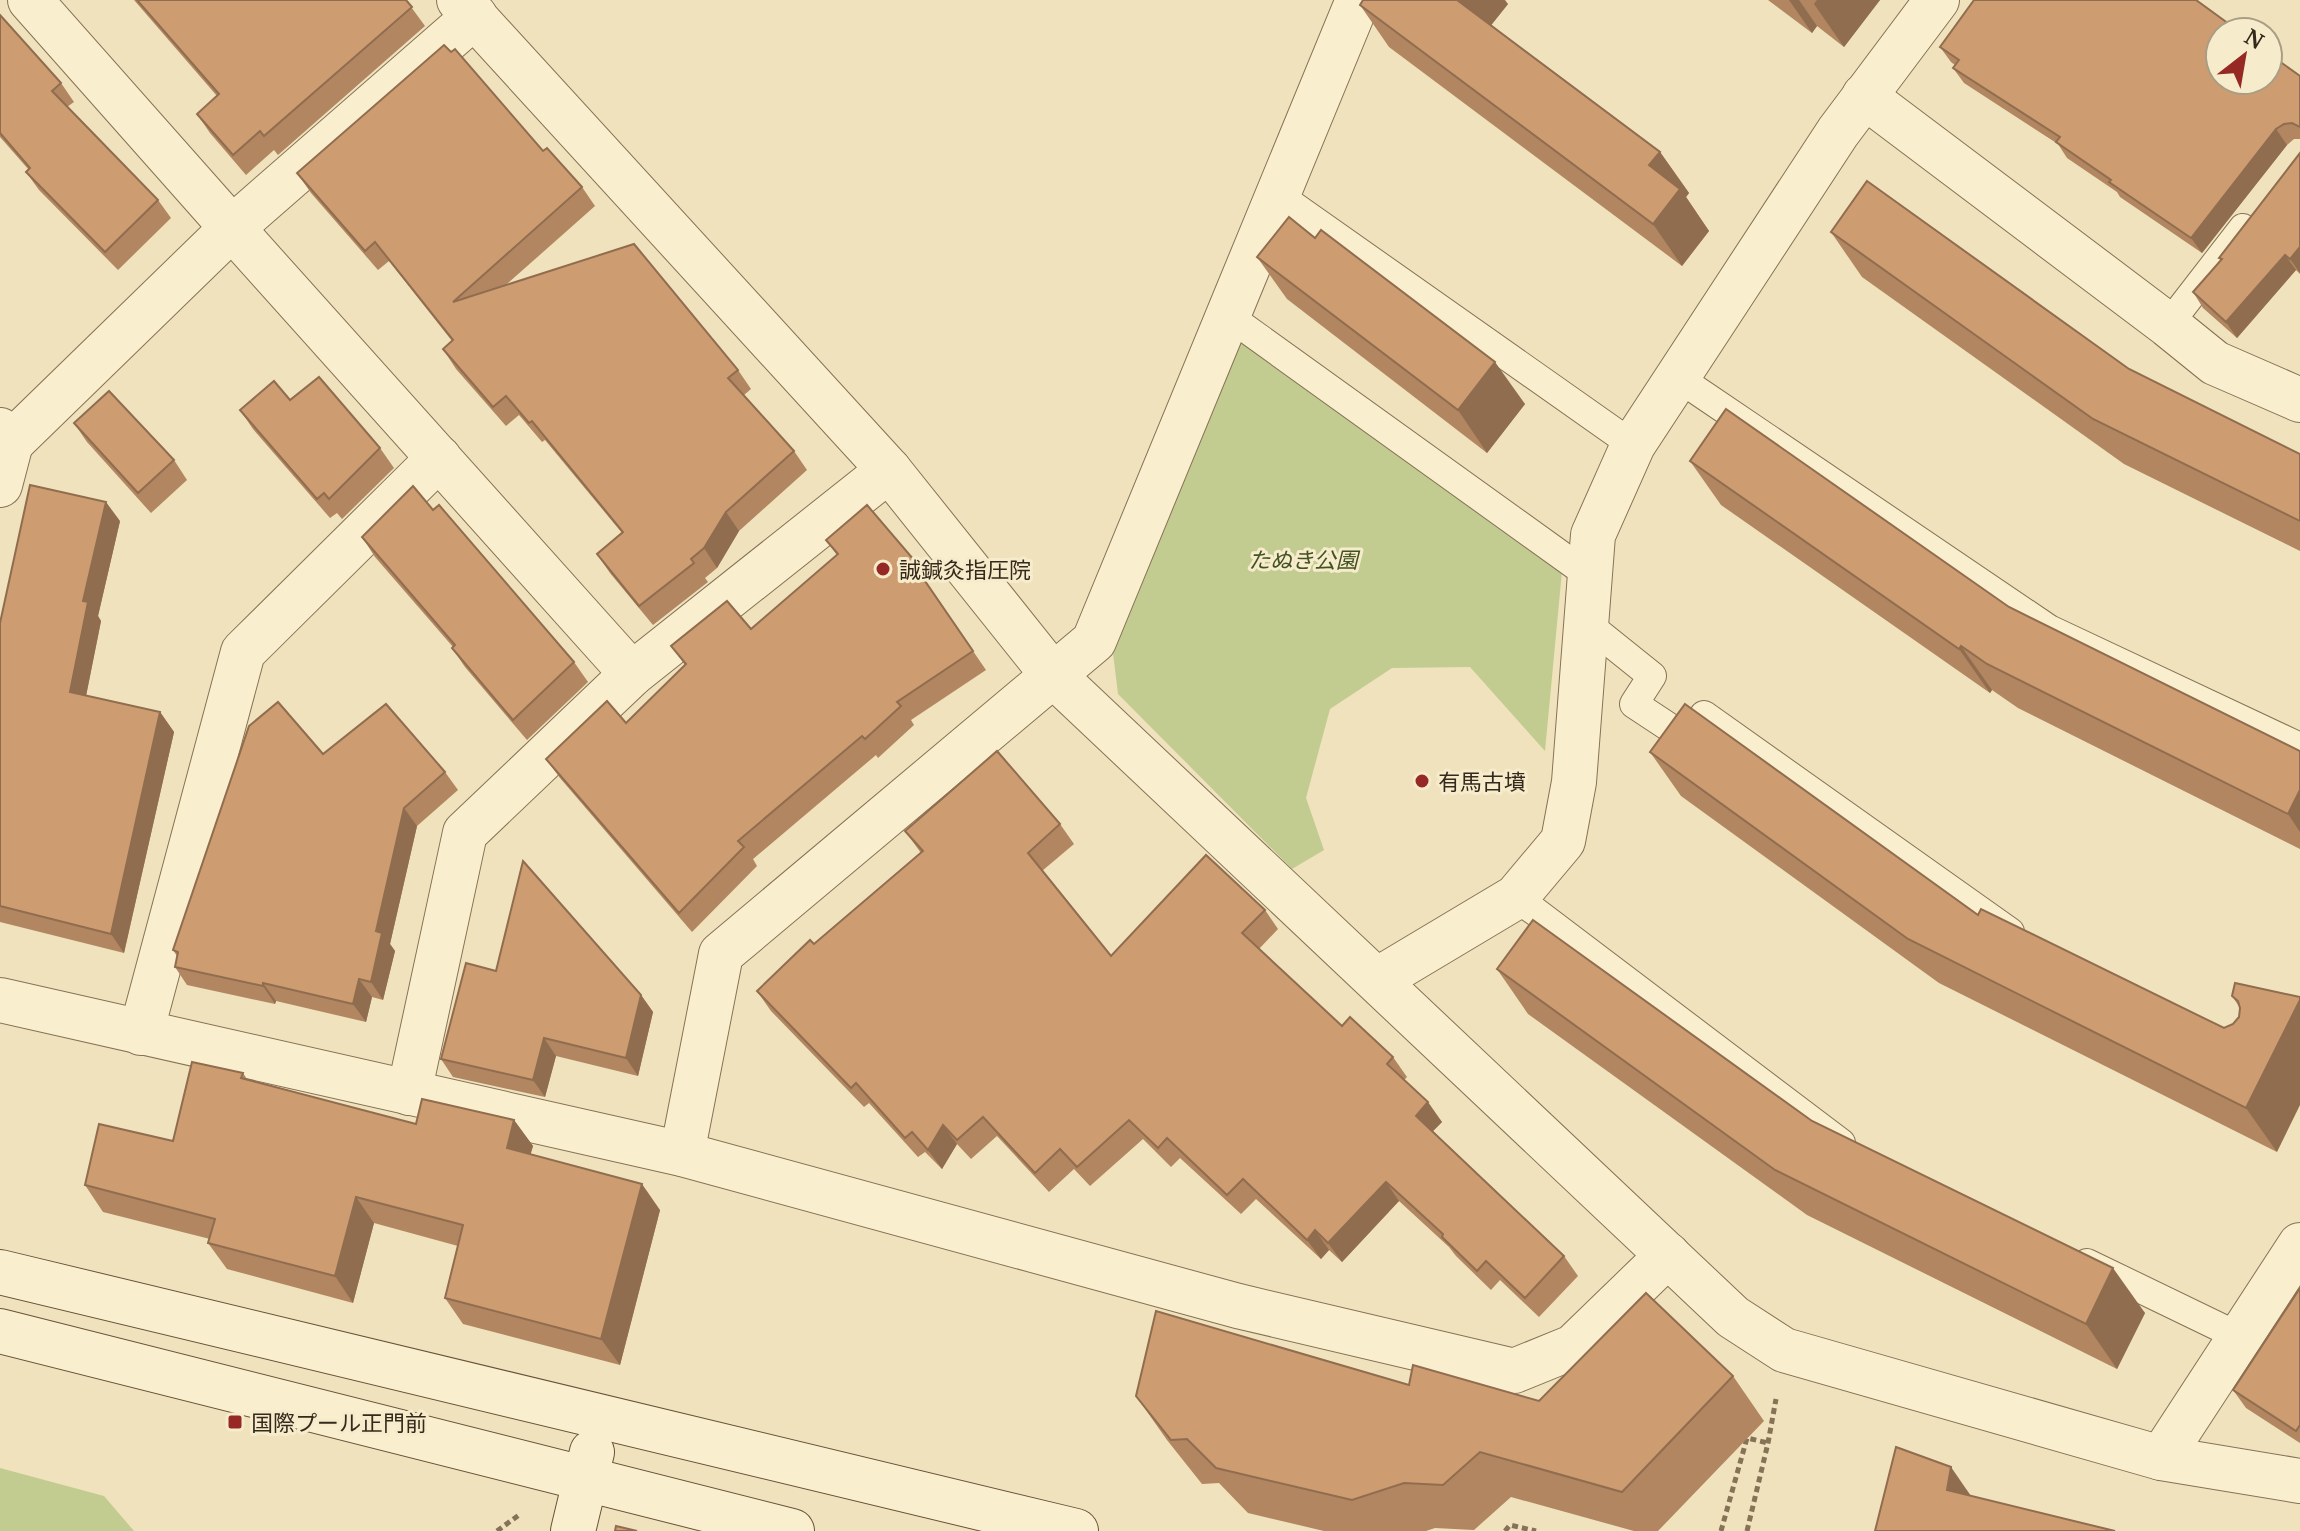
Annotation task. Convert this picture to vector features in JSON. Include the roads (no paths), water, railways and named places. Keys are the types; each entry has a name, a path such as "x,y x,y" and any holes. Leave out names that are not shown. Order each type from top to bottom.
{"street":[{"path":"30,0 632,674"},
{"path":"682,1154 721,954 1094,641 1358,0"},
{"path":"1377,980 1516,897 1563,841 1574,782 1593,535 1633,445 1864,96 1937,0"},
{"path":"0,485 6,436 467,8 889,470 1052,674 1733,1317 1784,1350 2161,1458 2300,1481"},
{"path":"1864,96 2215,363 2300,400"},
{"path":"141,1033 243,652 439,458"},
{"path":"409,1093 465,833 632,674 889,470"},
{"path":"0,1000 682,1154 1238,1306 1514,1371 1573,1347 1668,1255"},
{"path":"2161,1458 2300,1245"},
{"path":"0,1272 1076,1531"},
{"path":"0,1331 792,1531"},
{"path":"573,1531 601,1416"}],"lane":[{"path":"1278,195 1633,445"},
{"path":"2168,325 2262,203"},
{"path":"1227,315 1590,576"},
{"path":"1677,377 2049,629 2300,747"},
{"path":"1586,623 1652,676 1634,704 1687,739 1704,715 2019,938 2033,944"},
{"path":"1516,897 1851,1150 1865,1157"},
{"path":"2067,1254 2240,1337"}],"place":[{"name":"誠鍼灸指圧院","path":"883,569"},
{"name":"有馬古墳","path":"1422,781"},
{"name":"国際プール正門前","path":"235,1422"}],"park label":[{"name":"たぬき公園","path":"1303,559"}]}
